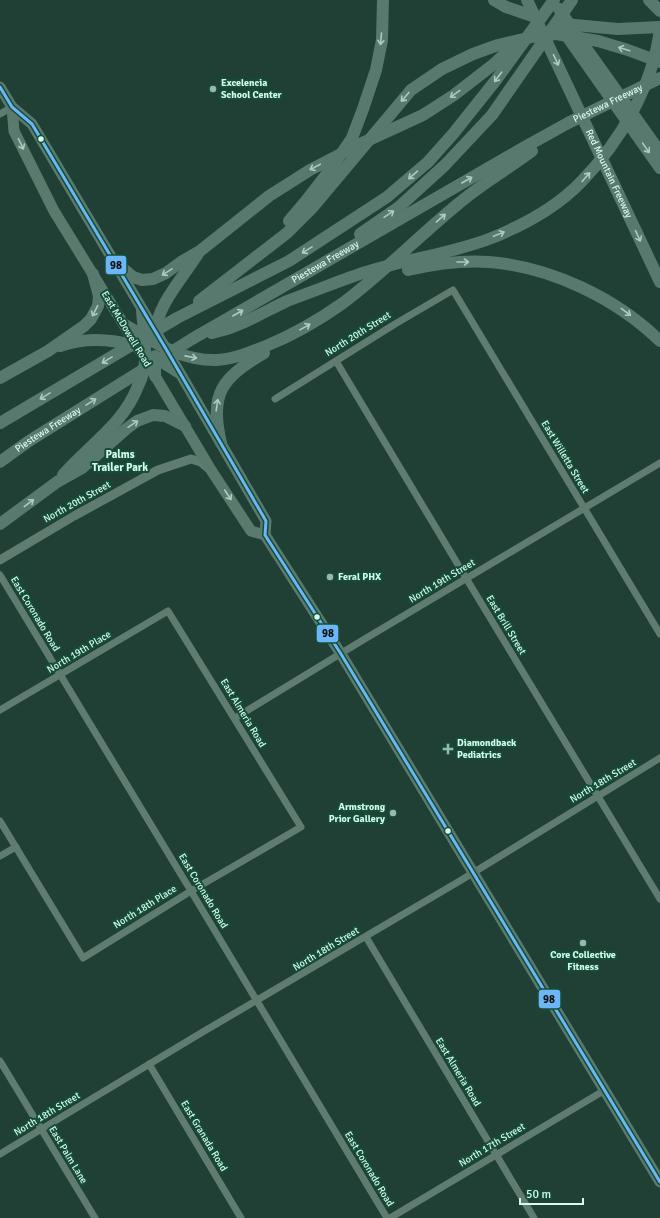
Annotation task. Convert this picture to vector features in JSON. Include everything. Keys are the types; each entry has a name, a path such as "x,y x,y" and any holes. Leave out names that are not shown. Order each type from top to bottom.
{"highway":[{"path":"239,272 306,201 352,138 364,109 376,70 382,40 383,0"},
{"path":"192,339 235,326 288,301 366,272 461,248 488,239 533,218 557,202 580,183 609,150 640,96 659,40 660,28 618,29 545,21 506,7 494,0"},
{"name":"Red Mountain Freeway","path":"527,0 660,282"},
{"path":"545,0 570,42 660,168"},
{"path":"554,0 578,37 660,152"},
{"name":"Piestewa Freeway","path":"0,423 177,318 289,261 387,197 428,162 453,134 496,80 554,0"},
{"path":"288,284 400,207 445,165 492,116 572,0"},
{"path":"649,0 660,11"},
{"path":"114,261 133,277 142,280 153,279 166,273 181,262 200,252 269,196 310,170 360,144 423,115 454,95 494,64 537,23"},
{"path":"177,318 239,272 287,233 313,207 411,90 442,69 473,54 498,45 532,37 556,34 598,41 660,62"},
{"name":"Piestewa Freeway","path":"0,462 29,441 107,391 192,339 523,148 568,123 660,78"},
{"path":"48,351 72,342 96,339 150,347 187,357 217,360 252,352 284,338 309,325 343,303 459,203 568,123"},
{"path":"57,482 127,410 133,400 142,377 160,313 176,286 200,252"},
{"path":"318,291 424,266 457,262 489,262 530,269 572,283 619,308 648,329 660,341"},
{"path":"0,378 48,351 84,326 95,313 98,306 99,296 93,274"},
{"path":"142,310 155,376"},
{"path":"125,325 178,372"},
{"path":"221,443 216,415 219,395 223,386 229,377 284,338"},
{"path":"0,524 57,482 82,468 126,429 146,417 153,415 165,416 185,426"}],"main road":[{"name":"East McDowell Road","path":"0,86 12,107 32,124 142,310"},
{"name":"East McDowell Road","path":"12,107 14,131 54,211 125,325"},
{"path":"178,372 266,521 265,535 341,654 660,1182"},
{"name":"East McDowell Road","path":"155,376 211,470 251,531 265,535"}],"street":[{"path":"0,114 12,107"},
{"name":"North 20th Street","path":"275,399 453,290"},
{"name":"East Willetta Street","path":"453,290 660,634"},
{"name":"East Brill Street","path":"336,361 660,899"},
{"name":"North 20th Street","path":"0,560 74,516 158,470 191,459 201,462 211,470"},
{"name":"North 19th Street","path":"235,718 466,578 660,463"},
{"name":"East Coronado Road","path":"0,575 386,1218"},
{"name":"North 19th Place","path":"0,710 168,611"},
{"name":"East Almeria Road","path":"168,611 301,827"},
{"name":"North 18th Street","path":"0,1154 149,1064 366,937 660,758"},
{"path":"0,821 16,847 0,856"},
{"name":"North 18th Place","path":"16,847 83,958 191,891 301,827"},
{"name":"East Almeria Road","path":"366,937 534,1218"},
{"name":"East Palm Lane","path":"0,1062 95,1218"},
{"name":"East Granada Road","path":"149,1064 241,1218"},
{"name":"North 17th Street","path":"390,1218 605,1090"}],"transit line":[{"name":"98","path":"0,87 12,107 32,124 266,521 265,535 341,654 660,1182"}],"place":[{"name":"Excelencia School Center","path":"213,89"},
{"name":"Feral PHX","path":"330,577"},
{"name":"Diamondback Pediatrics","path":"448,749"},
{"name":"Armstrong Prior Gallery","path":"393,813"},
{"name":"Core Collective Fitness","path":"583,943"}],"district":[{"name":"Palms Trailer Park","path":"120,460"}]}
